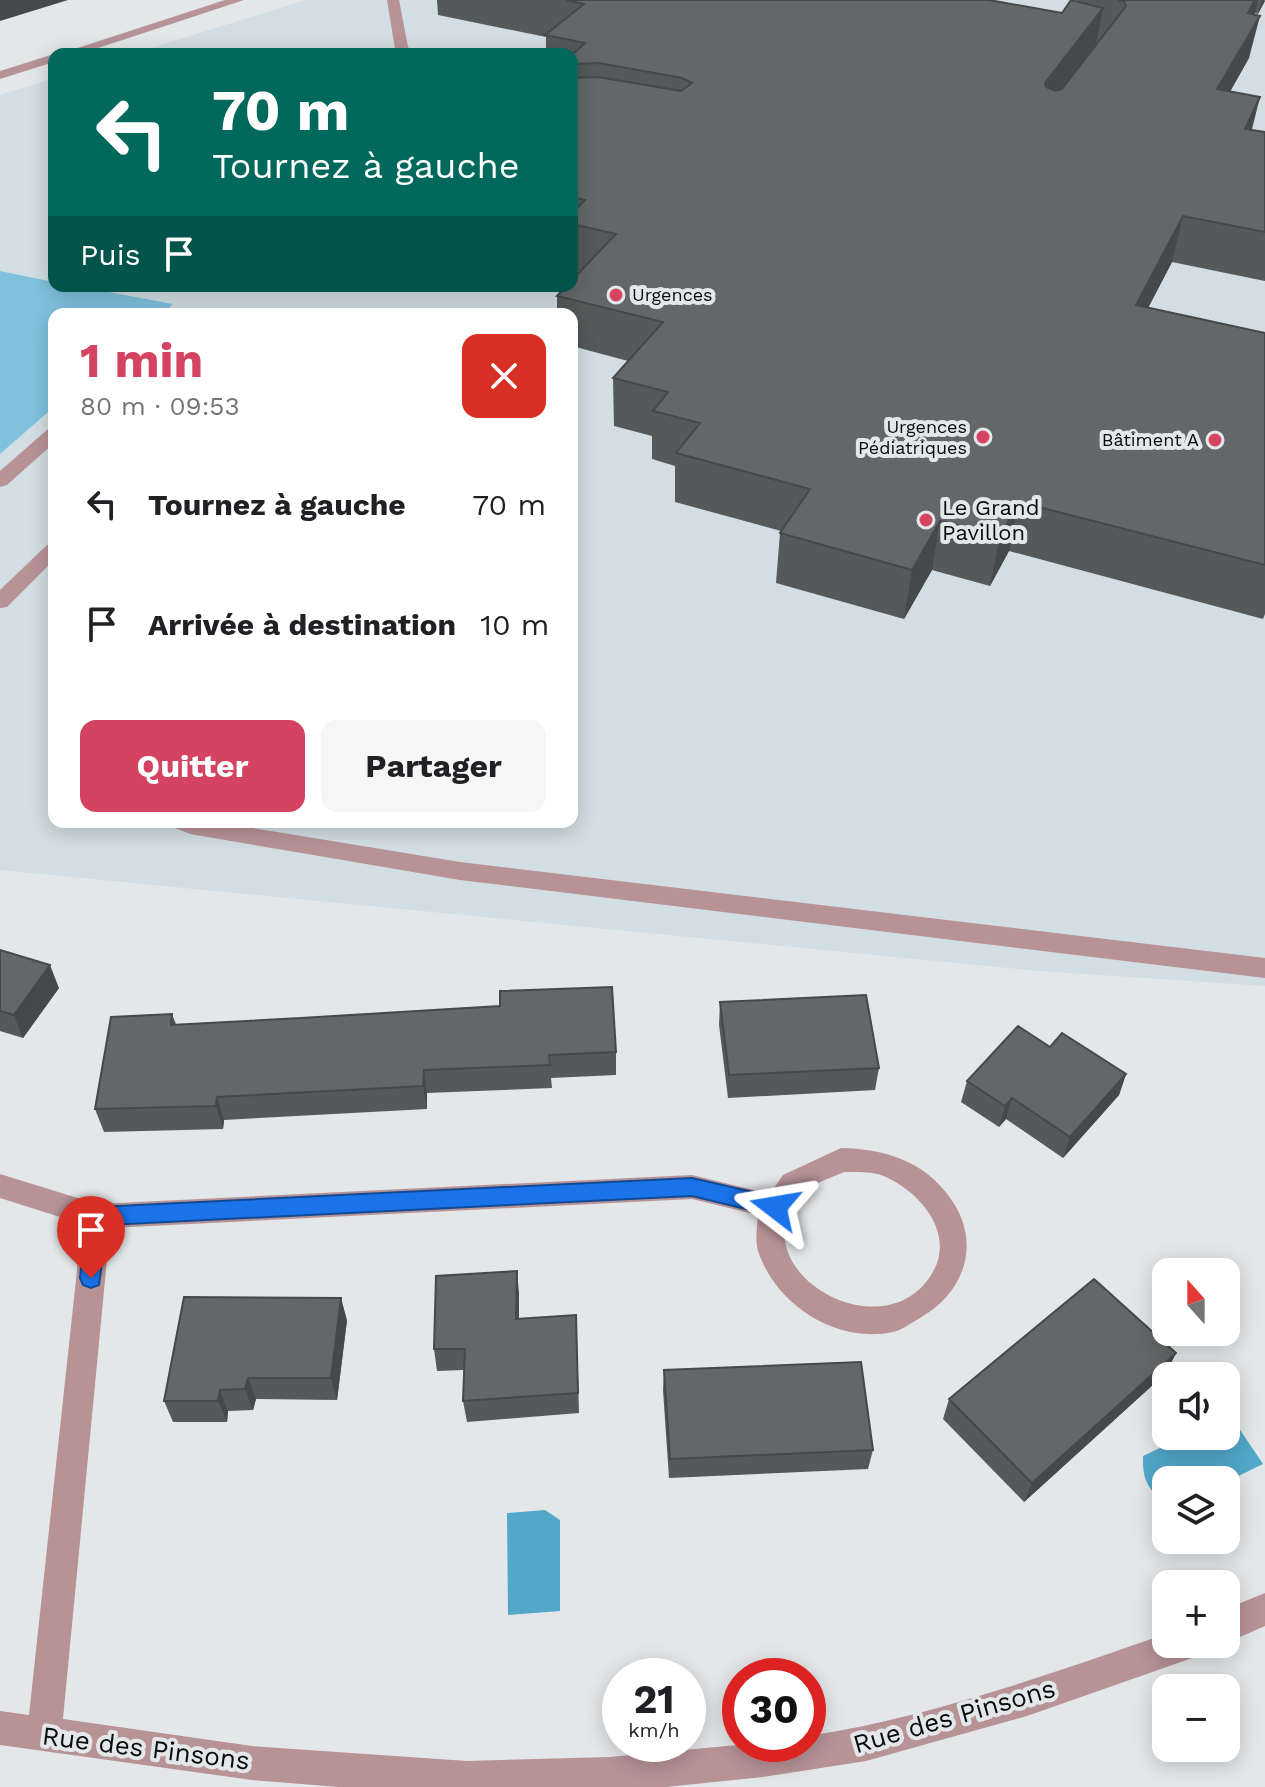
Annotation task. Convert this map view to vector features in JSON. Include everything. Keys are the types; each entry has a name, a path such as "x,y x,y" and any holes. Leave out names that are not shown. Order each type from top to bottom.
{"street":[{"path":"177,0 200,11"},
{"path":"85,48 238,0"},
{"path":"393,0 402,48"},
{"path":"0,75 48,60"},
{"path":"0,481 48,438"},
{"path":"0,602 48,555"},
{"path":"202,828 460,871 1265,968"},
{"path":"841,1160 862,1160 893,1167 920,1182 939,1202 952,1229 954,1259 943,1285 920,1307 892,1319 862,1321 829,1313 813,1305 789,1285 774,1259 769,1230 775,1207 790,1184 812,1169 841,1160"},
{"path":"0,1186 97,1216 692,1187 775,1207"},
{"path":"44,1736 97,1216"},
{"path":"1240,1620 1265,1609"},
{"name":"Rue des Pinsons","path":"0,1728 252,1763 451,1778 610,1775 763,1760 866,1744 1027,1699 1152,1656"}],"shaded area":[{"path":"306,0 1265,0 1265,986 1039,971 0,870 0,454 48,412 48,828 578,828 578,308 168,308 172,304 109,292 578,292 578,48 151,48"},
{"path":"48,80 48,281 0,271 0,95"},
{"path":"0,271 48,281 48,292 109,292 173,304 169,308 48,308 48,412 0,454"},
{"path":"1240,1430 1263,1464 1240,1475 1240,1466 1152,1466 1152,1490 1147,1483 1143,1456 1156,1450 1240,1450"},
{"path":"545,1510 560,1520 560,1611 508,1615 507,1513"}],"building":[{"path":"566,0 989,0 1062,13 1071,0 1103,8 1045,83 1046,87 1055,91 1062,89 1126,6 1124,1 1118,0 1255,0 1248,13 1260,16 1217,89 1260,97 1245,129 1265,132 1265,232 1183,216 1136,305 1265,333 1265,565 1019,502 1000,536 940,521 912,570 780,533 810,489 676,453 700,423 653,411 668,392 613,378 663,322 557,296 561,292 578,292 578,274 616,234 578,225 578,207 585,200 578,198 578,78 598,77 681,91 692,83 682,78 599,63 578,64 578,49 585,43 545,35 584,4"},
{"path":"0,950 50,965 14,1015 0,1011"},
{"path":"612,987 616,1052 549,1055 550,1065 424,1070 423,1086 217,1097 216,1106 95,1109 111,1017 172,1014 171,1025 301,1018 500,1006 500,991"},
{"path":"866,995 879,1068 729,1075 720,1002"},
{"path":"1018,1026 1050,1047 1062,1033 1126,1074 1070,1137 1012,1098 1005,1106 967,1081"},
{"path":"517,1271 516,1319 576,1315 578,1393 463,1401 465,1349 434,1349 436,1276"},
{"path":"1094,1279 1152,1331 1152,1346 1168,1346 1176,1353 1166,1362 1152,1362 1152,1375 1032,1483 949,1399"},
{"path":"184,1297 341,1298 331,1378 248,1378 245,1389 220,1390 218,1401 164,1401"},
{"path":"861,1362 873,1450 670,1459 664,1370"}],"place":[{"name":"Urgences","path":"616,295"},
{"name":"Urgences Pédiatriques","path":"983,437"},
{"name":"Bâtiment A","path":"1215,440"},
{"name":"Le Grand Pavillon","path":"926,520"}],"route":[{"path":"91,1278 97,1216 692,1187 775,1207"}]}
